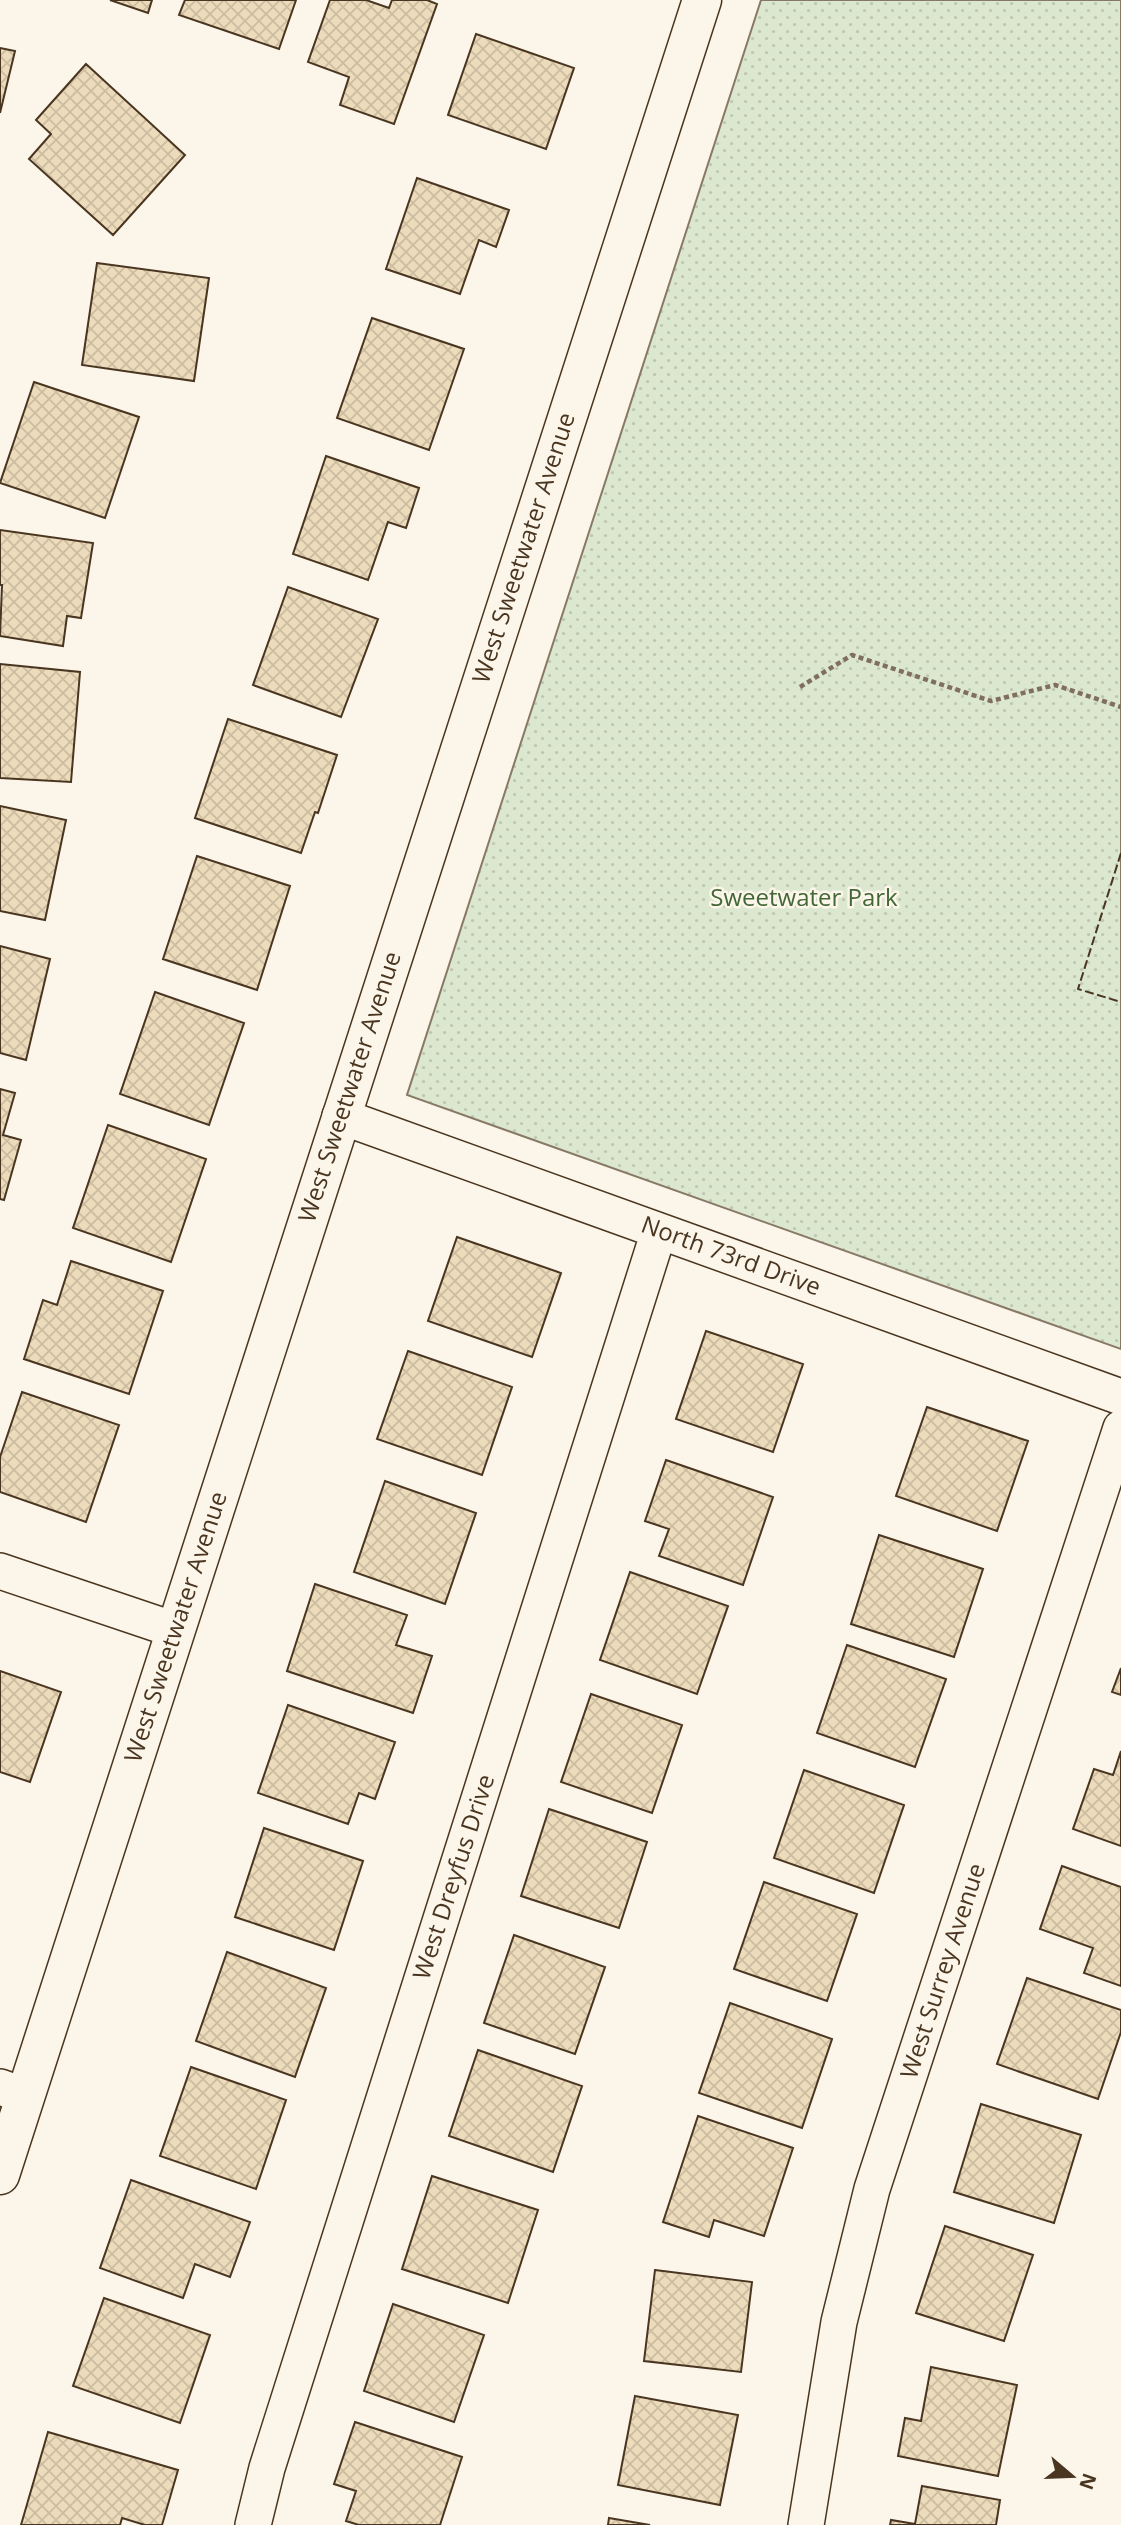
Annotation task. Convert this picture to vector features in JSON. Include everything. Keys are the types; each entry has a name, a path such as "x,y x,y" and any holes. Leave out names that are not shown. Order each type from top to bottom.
{"street":[{"name":"West Sweetwater Avenue","path":"0,2175 13,2091 175,1630 696,2"},
{"name":"North 73rd Drive","path":"340,1116 1121,1396"},
{"name":"West Dreyfus Drive","path":"253,2525 267,2468 659,1231"},
{"name":"West Surrey Avenue","path":"806,2525 839,2322 872,2189 1121,1428"},
{"path":"0,1571 175,1630"}],"path":[{"path":"800,687 852,655 991,701 1055,685 1121,707"}],"green space":[{"name":"Sweetwater Park","path":"761,0 1121,0 1121,1349 407,1095"}],"building":[{"path":"110,0 152,0 148,13"},
{"path":"185,0 296,0 279,49 179,15"},
{"path":"330,0 366,0 389,8 392,0 427,0 437,4 394,124 340,105 349,77 308,62"},
{"path":"476,34 574,68 546,149 448,115"},
{"path":"0,48 15,51 0,113"},
{"path":"86,64 185,155 113,235 29,159 51,134 36,120"},
{"path":"417,178 509,210 496,247 479,240 460,294 386,269"},
{"path":"97,263 209,278 194,381 82,365"},
{"path":"372,318 464,349 429,450 337,418"},
{"path":"34,382 139,417 105,518 0,483"},
{"path":"326,456 419,488 406,528 388,522 368,580 293,554"},
{"path":"0,530 93,543 81,618 67,616 63,646 0,636"},
{"path":"288,587 378,619 341,717 253,685"},
{"path":"0,664 80,672 71,782 0,778"},
{"path":"228,719 337,755 318,813 315,812 301,853 195,818"},
{"path":"0,806 66,820 45,920 0,911"},
{"path":"197,856 290,886 257,990 163,959"},
{"path":"0,946 50,959 26,1060 0,1053"},
{"path":"155,992 244,1023 209,1125 120,1094"},
{"path":"0,1089 15,1093 3,1135 21,1140 4,1200 0,1199"},
{"path":"108,1125 206,1159 171,1262 73,1228"},
{"path":"457,1237 561,1273 532,1357 428,1321"},
{"path":"71,1261 163,1291 129,1394 24,1359 43,1300 57,1305"},
{"path":"706,1331 803,1364 773,1452 676,1419"},
{"path":"408,1351 512,1387 482,1475 377,1439"},
{"path":"22,1392 119,1425 86,1522 0,1492 0,1457"},
{"path":"927,1407 1028,1441 997,1531 896,1496"},
{"path":"666,1460 773,1497 743,1585 659,1556 669,1529 645,1521"},
{"path":"385,1481 476,1513 445,1604 354,1572"},
{"path":"879,1535 983,1569 954,1657 851,1624"},
{"path":"630,1572 728,1606 697,1694 600,1660"},
{"path":"315,1584 407,1615 396,1645 432,1656 413,1713 287,1671"},
{"path":"847,1645 946,1679 915,1767 817,1733"},
{"path":"1121,1668 1121,1695 1112,1692"},
{"path":"0,1671 61,1692 30,1782 0,1772"},
{"path":"591,1694 682,1725 652,1813 561,1782"},
{"path":"288,1705 395,1742 375,1799 359,1793 348,1824 258,1793"},
{"path":"1121,1751 1121,1846 1073,1829 1094,1769 1113,1775"},
{"path":"804,1770 904,1805 874,1893 774,1858"},
{"path":"549,1809 647,1842 619,1928 521,1896"},
{"path":"264,1828 363,1861 334,1950 235,1917"},
{"path":"1062,1866 1121,1887 1121,1986 1084,1973 1093,1948 1040,1929"},
{"path":"764,1882 857,1914 827,2001 734,1969"},
{"path":"514,1935 605,1967 575,2054 484,2023"},
{"path":"227,1952 326,1988 295,2077 196,2041"},
{"path":"1027,1978 1121,2010 1121,2032 1098,2099 997,2064"},
{"path":"730,2003 832,2039 802,2128 699,2093"},
{"path":"478,2050 582,2086 553,2172 449,2136"},
{"path":"191,2067 286,2100 256,2189 160,2156"},
{"path":"981,2104 1081,2135 1054,2223 954,2192"},
{"path":"698,2116 793,2148 764,2236 714,2220 709,2237 663,2222"},
{"path":"432,2176 538,2210 508,2303 402,2269"},
{"path":"131,2180 250,2222 230,2277 195,2264 183,2298 100,2268"},
{"path":"945,2226 1033,2255 1004,2341 916,2313"},
{"path":"655,2270 752,2282 741,2372 644,2361"},
{"path":"104,2298 210,2335 180,2423 73,2386"},
{"path":"393,2304 484,2335 454,2422 364,2391"},
{"path":"931,2367 1017,2385 998,2476 898,2456 905,2418 921,2421"},
{"path":"635,2396 738,2415 720,2505 618,2485"},
{"path":"355,2422 462,2457 440,2525 359,2525 346,2521 356,2491 334,2484"},
{"path":"48,2432 178,2470 162,2525 145,2525 122,2518 120,2525 21,2525"},
{"path":"922,2486 1000,2500 996,2525 890,2525 891,2520 915,2524"},
{"path":"609,2518 650,2525 608,2525"}],"fence":[{"path":"1121,853 1078,989 1121,1002"}]}
